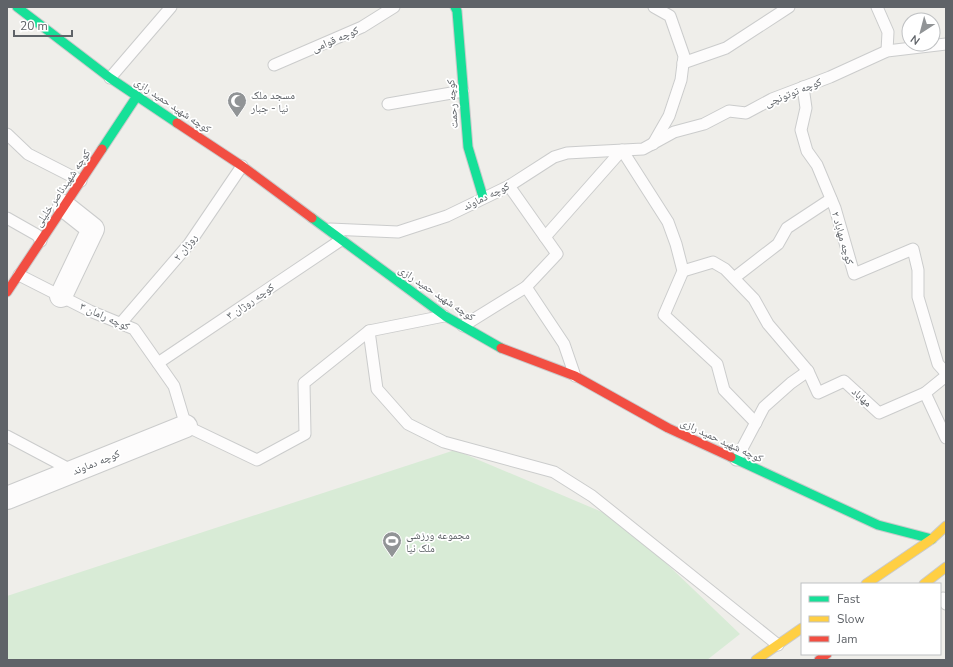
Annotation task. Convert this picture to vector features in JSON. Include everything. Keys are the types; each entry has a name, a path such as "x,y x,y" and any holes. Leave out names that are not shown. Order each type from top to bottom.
{"street":[{"name":"کوچه شهید حمید رازی","path":"16,7 110,78 242,166 445,316 499,347 575,376 668,428 736,460 878,525 932,539"},
{"name":"کوچه رحمت","path":"455,7 457,11 468,147 483,197"},
{"name":"کوچه شهیدناصر خلیلی","path":"7,292 137,96"},
{"path":"62,296 93,230 64,206"},
{"name":"کوچه دماوند","path":"7,498 186,426"},
{"path":"867,583 932,539 946,526"},
{"path":"925,583 946,567"},
{"path":"756,660 801,629"}],"lane":[{"path":"110,78 171,7"},
{"name":"کوچه قوامی","path":"274,65 362,27 394,7"},
{"path":"648,147 669,116 681,80 684,56 670,16 654,7"},
{"path":"683,63 726,48 789,7"},
{"path":"877,7 888,32 887,51"},
{"name":"کوچه توتونچی","path":"648,147 674,132 704,124 729,111 746,113 772,99 830,77 887,51 946,44"},
{"name":"کوچه مهاباد ۲","path":"803,87 806,108 801,130 807,151 817,165 831,199 854,274 913,249 918,270 918,297 938,364 946,374"},
{"path":"388,104 463,91"},
{"path":"7,134 28,154 81,181"},
{"name":"کوچه دماوند","path":"325,228 398,232 447,216 483,197 509,186 554,157 567,153 648,147"},
{"path":"545,237 622,150 668,222 676,244 683,272 664,315 717,364 724,390 756,423"},
{"name":"روژان ۲","path":"121,323 189,244 242,166"},
{"path":"463,326 526,286 557,254 509,186"},
{"path":"734,278 778,244 787,228 831,199"},
{"path":"7,218 37,235 41,241"},
{"name":"کوچه روژان ۳","path":"158,363 341,240"},
{"path":"683,272 713,262 725,269 754,299 768,324 808,371 790,382 764,407 736,460"},
{"name":"کوچه رامان ۳","path":"19,275 90,311 134,329 174,386 186,426"},
{"path":"526,286 564,344 575,376"},
{"path":"186,426 256,460 305,434 304,383 369,331 445,316"},
{"path":"369,331 377,389 408,424 444,442 554,472 592,496 778,645"},
{"name":"مهاباد","path":"808,371 818,393 844,381 879,413 925,393 946,374"},
{"path":"925,393 946,438"},
{"path":"7,436 73,471"}],"green space":[{"name":"مجموعه ورزشی ملک نیا","path":"455,450 621,520 740,634 707,660 7,660 7,596"}],"traffic: fast":[{"path":"17,7 110,78 177,123"},
{"path":"455,7 457,11 468,147 483,197"},
{"path":"102,149 137,96"},
{"path":"312,218 445,316 501,348"},
{"path":"731,457 878,525 932,539"}],"traffic: slow":[{"path":"867,583 932,539 946,526"},
{"path":"925,583 946,567"},
{"path":"756,660 801,629"}],"traffic: jam":[{"path":"177,123 242,166 312,218"},
{"path":"7,292 102,149"},
{"path":"501,348 575,376 668,428 731,457"},
{"path":"819,660 826,655"}],"place":[{"name":"مسجد ملک نیا - جبار","path":"237,118"},
{"name":"مجموعه ورزشی ملک نیا","path":"392,558"}]}
